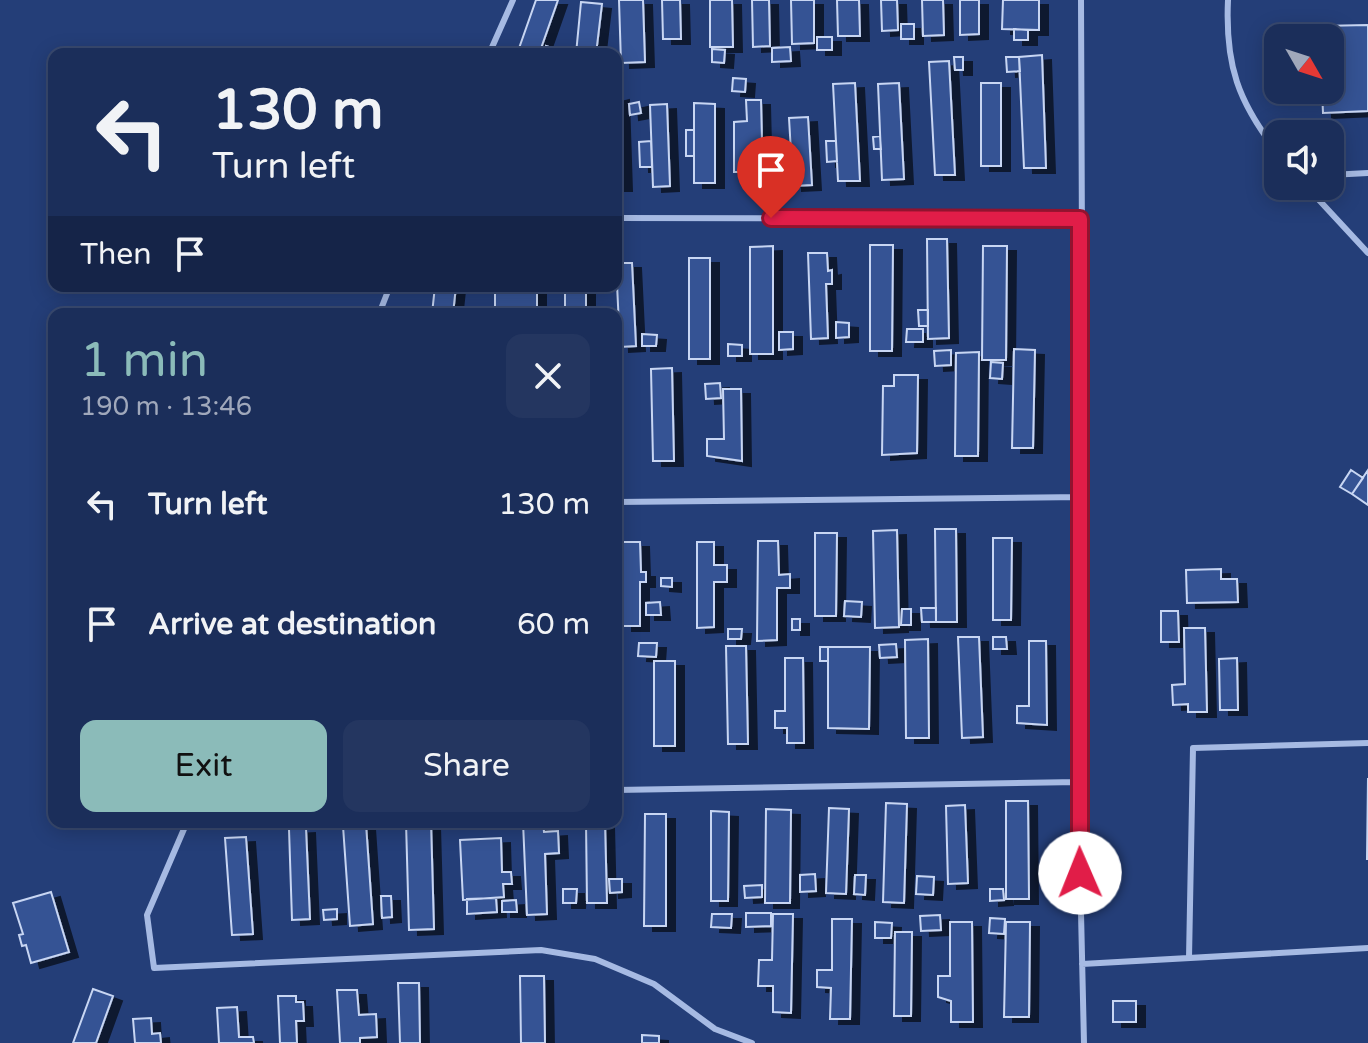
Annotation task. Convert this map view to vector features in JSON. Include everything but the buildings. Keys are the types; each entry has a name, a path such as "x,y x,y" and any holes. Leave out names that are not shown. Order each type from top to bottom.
{"lane":[{"path":"492,48 513,0"},
{"path":"1081,0 1083,497 1078,782 1084,1043"},
{"path":"1228,0 1226,43 1249,116 1264,135"},
{"path":"1344,174 1368,173"},
{"path":"1319,200 1368,253"},
{"path":"622,218 1080,219"},
{"path":"622,502 1083,497"},
{"path":"1189,958 1193,748 1368,743"},
{"path":"622,790 1078,782"},
{"path":"184,828 147,915 154,968 541,950 595,959 654,984 715,1029 752,1043"},
{"path":"1082,964 1368,948"}],"route":[{"path":"771,218 1080,219 1083,497 1078,782 1080,873"}]}
